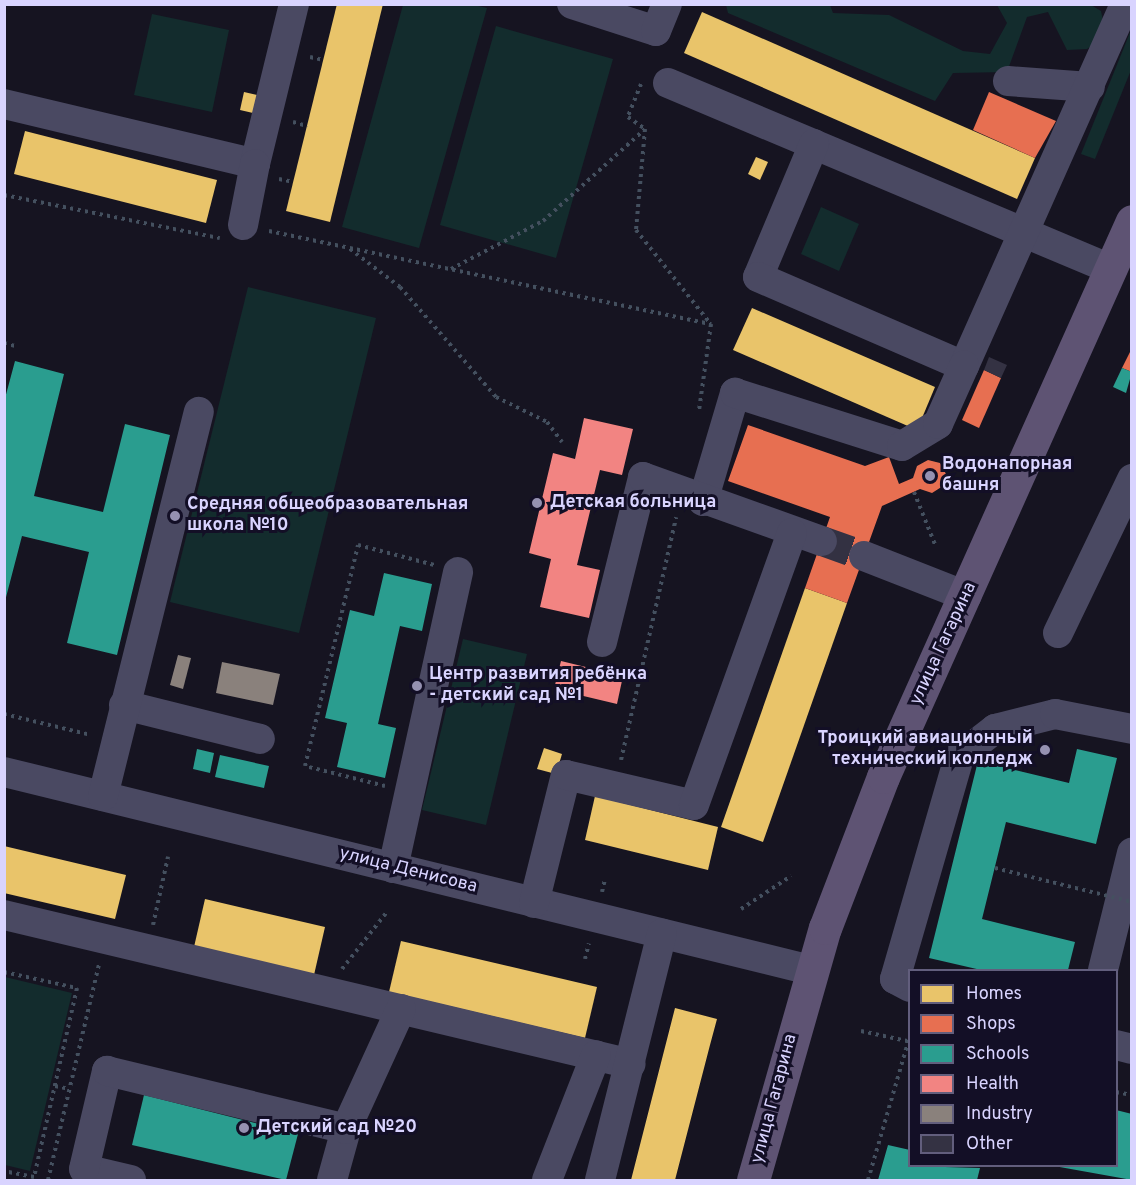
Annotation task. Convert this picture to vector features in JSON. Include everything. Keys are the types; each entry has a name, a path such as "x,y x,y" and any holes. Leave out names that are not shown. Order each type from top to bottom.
{"main road":[{"name":"улица Гагарина","path":"753,1180 811,970 883,777 966,596 1131,221"}],"street":[{"path":"243,225 255,164 294,4"},
{"path":"572,4 661,18"},
{"path":"692,498 735,393 902,446 938,424 1028,232 1125,4"},
{"path":"1008,81 1090,87"},
{"path":"668,83 1028,232 1111,269"},
{"path":"4,104 255,164"},
{"path":"814,144 758,277 964,366"},
{"path":"103,796 199,412"},
{"path":"602,642 643,477 692,498 792,533 822,541"},
{"path":"1058,633 1131,479"},
{"path":"534,903 566,775 694,805 792,533"},
{"path":"864,556 966,596"},
{"path":"393,868 458,572"},
{"path":"124,705 260,739"},
{"path":"908,986 895,979 959,757 995,729 1055,714 1131,729"},
{"name":"улица Денисова","path":"4,772 811,970"},
{"path":"1115,957 1131,853"},
{"path":"4,915 631,1064"},
{"path":"600,1180 662,934"},
{"path":"332,1180 346,1129 401,1009"},
{"path":"547,1180 596,1055"},
{"path":"130,1180 84,1169 107,1071 346,1129"}],"path":[{"path":"645,129 628,117 661,18"},
{"path":"451,269 543,221 645,129"},
{"path":"645,129 636,230 711,324 696,424"},
{"path":"4,195 217,240 243,225 711,324"},
{"path":"346,247 400,287 496,398 547,422 562,442"},
{"path":"4,343 15,346"},
{"path":"914,492 936,547"},
{"path":"613,762 624,759 692,498"},
{"path":"409,792 305,766 358,545 458,572"},
{"path":"4,714 115,741"},
{"path":"147,949 168,856"},
{"path":"995,868 1131,902"},
{"path":"741,909 791,876"},
{"path":"325,991 386,913"},
{"path":"48,1180 105,939"},
{"path":"4,972 77,988 34,1178 4,1171"},
{"path":"861,1031 908,1042 868,1180"},
{"path":"55,1086 69,1089"}],"green space":[{"path":"403,5 474,5 487,8 419,248 342,227"},
{"path":"726,5 830,5 833,13 889,15 963,51 990,54 1007,23 997,5 1091,5 1101,11 1106,35 1087,49 1067,50 1048,12 1027,17 1007,72 953,73 935,101 728,13"},
{"path":"152,14 229,30 212,112 134,95"},
{"path":"496,26 613,59 556,258 440,225"},
{"path":"1131,30 1131,70 1095,159 1081,154"},
{"path":"821,207 859,224 839,271 801,254"},
{"path":"248,287 376,318 299,633 170,602"},
{"path":"463,639 527,654 486,825 422,810"},
{"path":"5,977 72,993 30,1171 5,1165"}],"building: Homes":[{"path":"337,4 383,4 330,222 286,211"},
{"path":"702,12 1035,158 1017,199 684,53"},
{"path":"244,92 257,95 253,113 240,110"},
{"path":"25,131 217,180 206,223 14,174"},
{"path":"756,157 768,162 760,180 748,174"},
{"path":"752,308 935,387 917,430 733,350"},
{"path":"805,588 847,603 763,842 721,827"},
{"path":"544,748 562,754 556,774 537,769"},
{"path":"595,796 718,827 708,870 585,840"},
{"path":"4,846 126,875 115,919 4,893"},
{"path":"205,899 325,927 314,975 194,947"},
{"path":"401,941 597,987 585,1038 389,992"},
{"path":"675,1008 717,1019 675,1180 631,1180"}],"building: Shops":[{"path":"989,92 1056,121 1035,158 973,130"},
{"path":"1132,348 1132,372 1122,368"},
{"path":"984,370 1001,378 979,428 962,420"},
{"path":"748,425 865,466 889,457 899,484 913,478 917,466 928,460 940,463 946,474 943,486 932,493 920,489 882,506 847,603 805,588 830,517 728,481"}],"building: Schools":[{"path":"15,361 64,374 34,496 103,512 125,424 170,435 117,655 67,643 89,552 22,536 4,605 4,402"},
{"path":"1122,368 1132,372 1126,393 1113,387"},
{"path":"384,573 432,584 422,631 400,626 378,724 396,728 385,778 337,767 347,723 325,718 350,610 374,616"},
{"path":"197,749 214,753 210,773 193,769"},
{"path":"1077,749 1117,758 1096,844 1006,822 982,919 1075,942 1068,969 977,969 929,958 978,761 1069,783"},
{"path":"220,755 269,766 264,788 215,777"},
{"path":"144,1095 298,1134 286,1180 132,1145"},
{"path":"1118,1110 1132,1114 1132,1180 1060,1167 1118,1167"},
{"path":"888,1145 908,1150 908,1167 980,1168 977,1180 878,1180"}],"building: Health":[{"path":"584,418 633,429 622,475 600,470 577,565 600,570 589,618 540,607 551,559 529,553 553,453 575,459"},
{"path":"561,661 623,676 617,704 554,689"}],"building: Industry":[{"path":"178,655 191,658 183,689 170,685"},
{"path":"222,662 280,674 273,705 216,693"}],"building: Other":[{"path":"989,357 1007,365 1001,378 984,370"}],"tunnel":[{"path":"822,541 864,556"}],"place":[{"name":"Водонапорная башня","path":"930,476"},
{"name":"Детская больница","path":"537,503"},
{"name":"Средняя общеобразовательная школа №10","path":"175,516"},
{"name":"Центр развития ребёнка - детский сад №1","path":"417,686"},
{"name":"Троицкий авиационный технический колледж","path":"1045,750"},
{"name":"Детский сад №20","path":"244,1128"}]}
